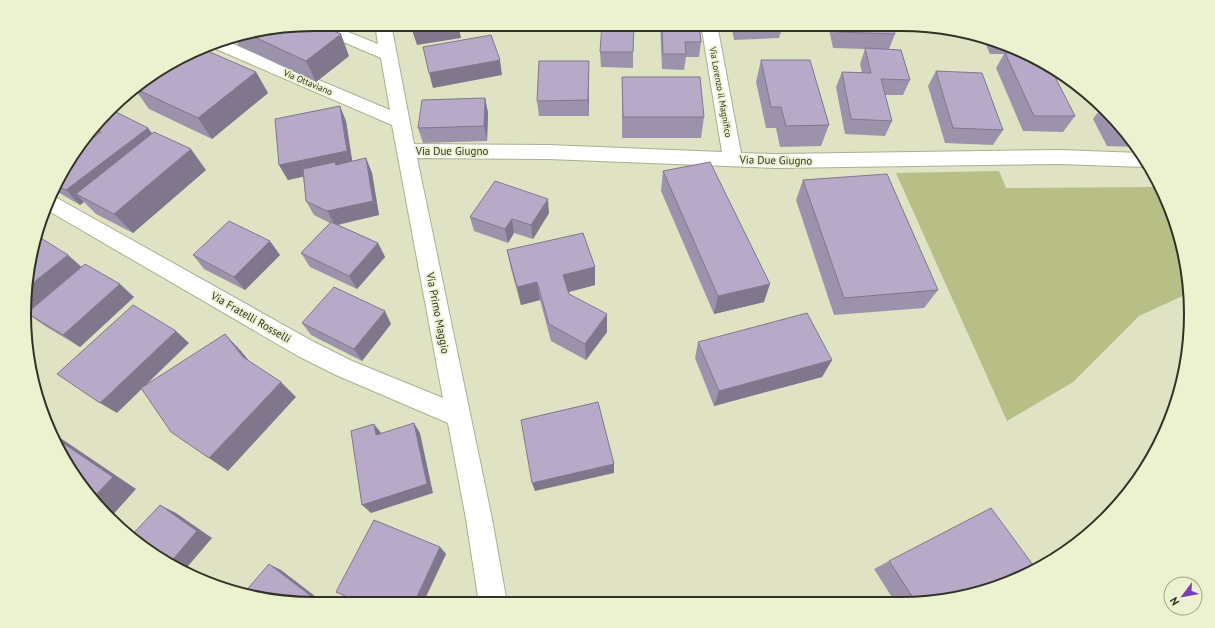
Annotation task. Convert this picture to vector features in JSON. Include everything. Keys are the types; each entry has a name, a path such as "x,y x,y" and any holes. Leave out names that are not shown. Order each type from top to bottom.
{"street":[{"path":"331,31 387,54"},
{"name":"Via Primo Maggio","path":"384,31 387,54 479,520 491,597"},
{"name":"Via Lorenzo il Magnifico","path":"710,31 733,160"},
{"name":"Via Ottaviano","path":"223,46 401,122"},
{"name":"Via Due Giugno","path":"406,151 548,152 733,160 798,161 1059,157 1138,160"},
{"name":"Via Fratelli Rosselli","path":"53,205 306,349 344,368 459,416"}],"green space":[{"path":"999,171 1006,188 1154,187 1169,223 1179,259 1183,296 1139,316 1073,382 1007,421 896,173"}],"building":[{"path":"314,31 334,31 341,34 306,61 255,37 277,33"},
{"path":"602,31 634,31 633,52 600,52"},
{"path":"662,31 700,31 701,42 685,42 686,54 663,54"},
{"path":"894,31 895,34 838,32"},
{"path":"491,35 500,60 429,73 423,47"},
{"path":"865,48 901,50 910,80 881,79 892,121 851,119 842,72 871,73"},
{"path":"209,52 256,72 198,118 140,91 172,69"},
{"path":"1005,53 1009,53 1026,60 1055,77 1075,116 1034,116"},
{"path":"761,60 810,60 829,125 786,126 781,107 771,107"},
{"path":"539,61 589,61 588,100 537,101"},
{"path":"936,71 982,73 1003,130 953,128"},
{"path":"622,77 700,77 704,117 623,117"},
{"path":"485,98 484,126 418,128 422,100"},
{"path":"340,106 347,151 279,165 275,119"},
{"path":"116,112 148,128 66,190 61,187 89,142 101,132 98,131"},
{"path":"154,132 191,149 114,214 76,194"},
{"path":"366,158 373,201 327,211 306,201 303,169 335,162 336,165"},
{"path":"710,162 770,284 718,296 663,171"},
{"path":"887,174 938,290 844,298 803,180"},
{"path":"495,181 548,199 531,225 512,219 505,229 470,217"},
{"path":"229,221 270,241 234,277 193,255"},
{"path":"331,222 378,243 349,276 301,253"},
{"path":"583,233 595,267 563,275 569,294 607,314 585,344 549,324 537,282 517,287 507,250"},
{"path":"42,239 68,255 33,283 36,259"},
{"path":"85,264 120,284 63,335 31,315 31,309"},
{"path":"334,287 385,311 354,349 302,323"},
{"path":"133,305 176,331 100,403 57,374"},
{"path":"807,313 832,360 719,391 698,342"},
{"path":"225,334 243,357 281,382 209,458 171,432 141,388"},
{"path":"598,402 614,464 532,483 521,420"},
{"path":"414,423 427,484 362,505 351,431 374,424 376,435"},
{"path":"62,442 113,477 96,495 69,456"},
{"path":"160,505 197,531 173,559 134,533"},
{"path":"991,508 1033,564 992,582 956,592 938,595 911,596 889,561"},
{"path":"374,520 440,547 417,597 347,597 336,592"},
{"path":"269,564 312,597 277,595 248,589"}]}
